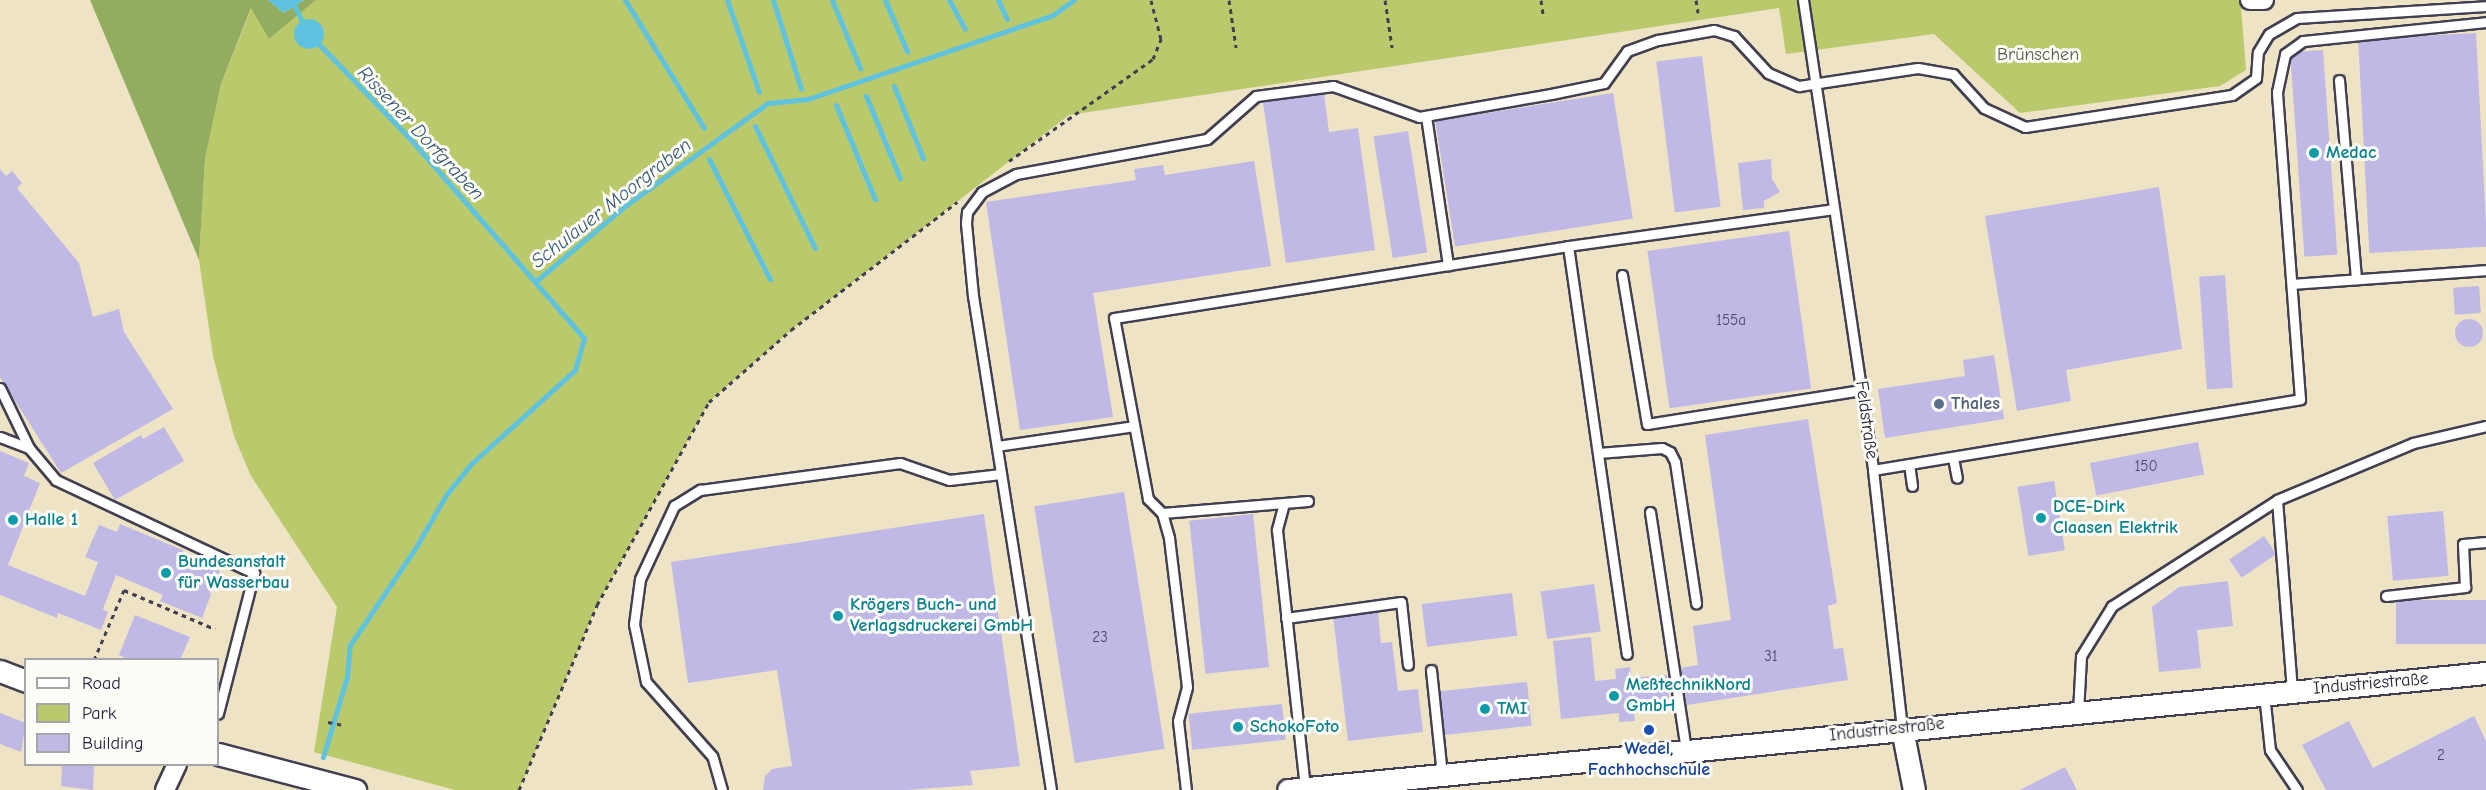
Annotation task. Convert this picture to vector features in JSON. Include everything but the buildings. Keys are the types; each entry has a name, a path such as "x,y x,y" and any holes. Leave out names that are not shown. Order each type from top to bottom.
{"street":[{"path":"2250,0 2264,0"},
{"path":"0,671 24,680"},
{"name":"Industriestraße","path":"1297,789 2486,673"},
{"name":"Feldstraße","path":"1902,729 1914,790"},
{"path":"219,754 355,790"},
{"path":"165,790 177,766"}],"lane":[{"name":"Feldstraße","path":"1803,0 1873,470 1902,729"},
{"path":"1051,790 1001,474 966,223 967,212 982,192 1016,174 1207,140 1256,96 1333,86 1419,117 1426,116 1605,83 1627,51 1658,40 1714,30 1734,36 1767,74 1799,86 1918,68 1953,74 1984,108 2025,127 2232,95 2256,78 2258,52 2269,34 2297,18 2486,6"},
{"path":"1873,470 2301,399 2277,92 2285,54 2303,41 2486,22"},
{"path":"2339,80 2356,279"},
{"path":"1426,116 1448,265"},
{"path":"1186,790 1178,721 1187,687 1169,538 1162,513 1148,499 1114,318 1568,246 1833,209"},
{"path":"1568,246 1627,654"},
{"path":"2292,284 2486,270"},
{"path":"1622,275 1647,424 1861,390"},
{"path":"0,388 29,448 56,480 254,573 219,709"},
{"path":"997,446 1134,426"},
{"path":"2078,712 2081,656 2112,606 2277,500 2413,443 2486,426"},
{"path":"0,437 29,448"},
{"path":"1598,453 1662,448 1670,452 1675,462 1696,603"},
{"path":"1953,458 1957,478"},
{"path":"722,790 712,756 646,682 634,624 640,579 674,506 700,490 900,463 948,480 1001,474"},
{"path":"1909,464 1912,486"},
{"path":"2277,500 2292,692"},
{"path":"1162,513 1308,501"},
{"path":"1284,503 1277,530 1286,618 1297,789"},
{"path":"1650,512 1686,750"},
{"path":"2386,596 2465,587 2463,544 2486,542"},
{"path":"1286,618 1401,602 1408,665"},
{"path":"1431,669 1443,775"},
{"path":"2264,694 2270,750 2297,790"}],"path":[{"path":"1002,167 1069,115 1153,59 1161,39 1151,0"},
{"path":"1229,0 1236,47"},
{"path":"1385,0 1392,46"},
{"path":"1541,0 1543,15"},
{"path":"1696,0 1698,13"},
{"path":"519,790 597,605 709,402 791,330 965,195"},
{"path":"95,658 124,590 215,630"},
{"path":"328,722 343,725"}],"green space":[{"path":"90,0 268,0 284,13 304,0 316,0 269,39 251,8 221,84 205,159 199,260"},
{"name":"Brünschen","path":"316,0 2259,1 2241,7 2246,70 2220,86 2020,113 1934,34 1786,54 1779,8 1069,115 791,330 709,402 597,605 519,790 455,790 314,752 337,607 251,476 234,436 213,356 199,260 205,159 221,84 252,7 269,39"}],"water":[{"path":"268,0 304,0 284,13"},
{"path":"309,19 319,24 324,34 319,44 309,49 299,44 294,34 299,24"}],"waterway":[{"name":"Rissener Dorfgraben","path":"292,0 305,28"},
{"path":"625,0 704,128"},
{"path":"727,0 759,92"},
{"path":"773,0 801,89"},
{"path":"832,0 860,68"},
{"path":"885,0 907,51"},
{"path":"949,0 965,29"},
{"path":"998,0 1007,19"},
{"name":"Schulauer Moorgraben","path":"323,757 347,677 350,645 416,547 446,495 471,464 575,370 584,338 535,282 625,206 768,103 808,99 1053,15 1074,0"},
{"name":"Rissener Dorfgraben","path":"315,40 413,142 535,282"},
{"path":"894,86 923,158"},
{"path":"866,96 900,178"},
{"path":"836,105 875,199"},
{"path":"755,126 815,248"},
{"path":"709,159 770,279"}],"place":[{"name":"Medac","path":"2314,153"},
{"name":"Thales","path":"1939,404"},
{"name":"DCE-Dirk Claasen Elektrik","path":"2041,518"},
{"name":"Halle 1","path":"13,520"},
{"name":"Bundesanstalt für Wasserbau","path":"166,573"},
{"name":"Krögers Buch- und Verlagsdruckerei GmbH","path":"838,616"},
{"name":"MeßtechnikNord GmbH","path":"1614,696"},
{"name":"TMI","path":"1485,709"},
{"name":"SchokoFoto","path":"1238,727"},
{"name":"Wedel, Fachhochschule","path":"1649,730"}]}
